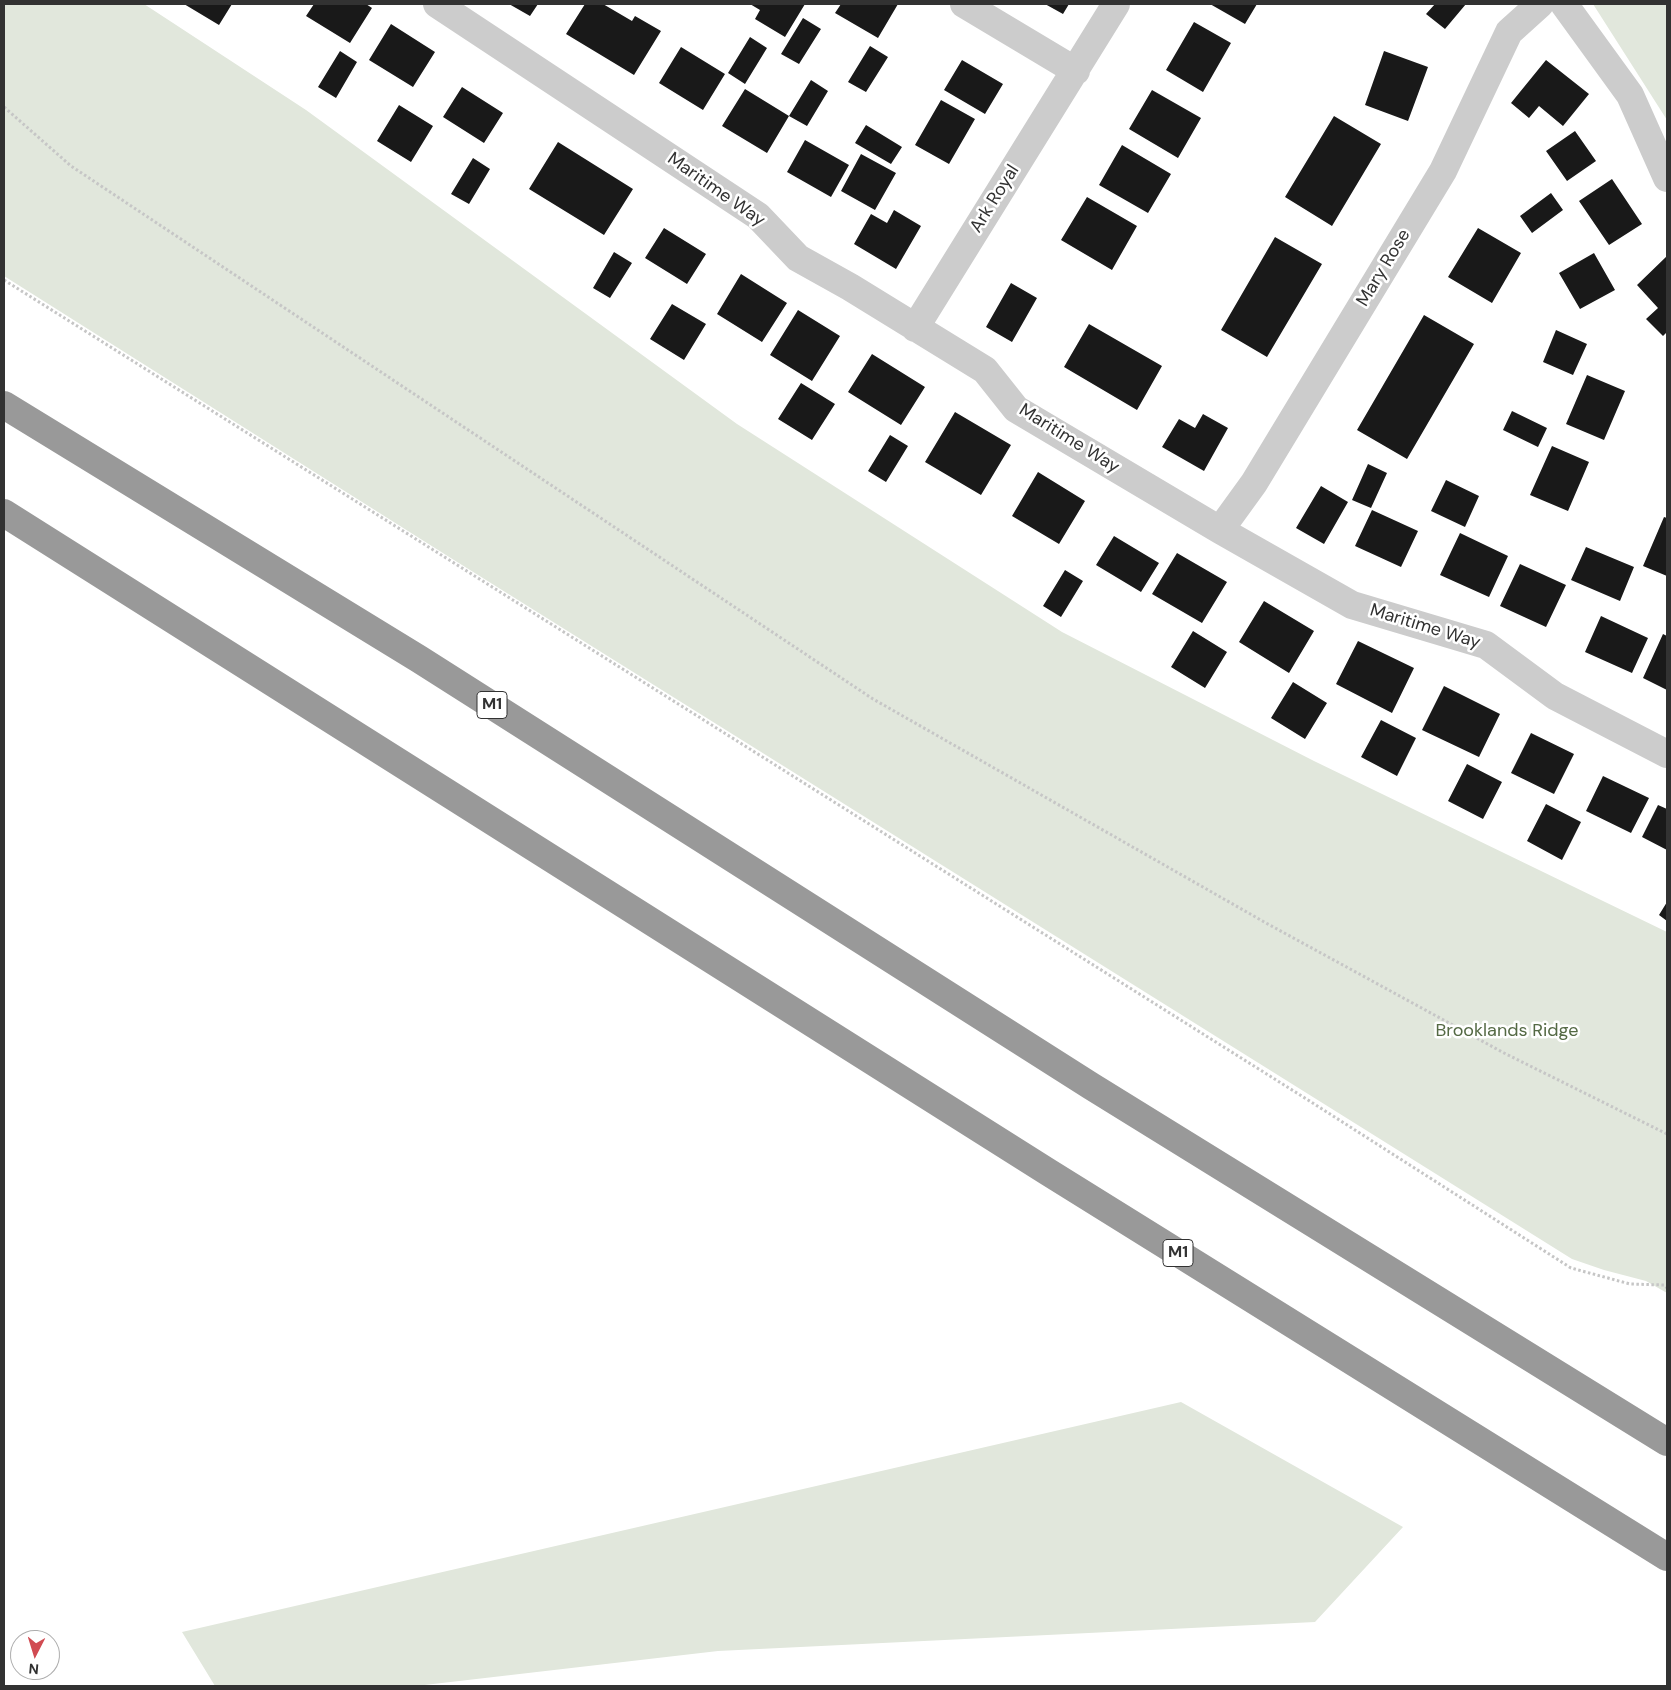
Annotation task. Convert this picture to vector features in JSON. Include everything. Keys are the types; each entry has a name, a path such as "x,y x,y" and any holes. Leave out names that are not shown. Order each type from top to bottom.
{"highway":[{"name":"M1","path":"4,405 419,659 1083,1081 1667,1442"},
{"name":"M1","path":"4,513 1039,1167 1667,1557"}],"street":[{"name":"Maritime Way","path":"437,4 758,216 798,258 850,287 985,370 1016,409 1220,530 1352,605 1486,645 1555,696 1667,754"},
{"path":"964,4 1076,71"},
{"name":"Ark Royal","path":"915,328 1116,4"},
{"name":"Mary Rose","path":"1220,530 1254,483 1444,171 1509,32 1540,4"},
{"path":"1564,4 1630,95 1667,178"}],"path":[{"path":"4,107 71,166 873,699 1266,923 1504,1053 1667,1134"},
{"path":"4,280 1308,1100 1571,1268 1630,1284 1664,1285 1667,1288"}],"green space":[{"name":"Brooklands Ridge","path":"4,4 144,4 306,110 737,424 1062,632 1314,761 1667,932 1667,1293 1646,1281 1572,1259 446,555 4,276"},
{"path":"1593,4 1667,4 1667,120"},
{"path":"1181,1402 1403,1527 1315,1622 718,1651 416,1686 215,1686 182,1632"}],"building":[{"path":"184,4 232,4 219,25"},
{"path":"314,4 366,4 372,8 350,43 306,16"},
{"path":"509,4 538,4 530,16"},
{"path":"585,4 603,4 632,21 635,16 661,31 634,75 566,34"},
{"path":"750,4 805,4 785,37 755,19 760,10"},
{"path":"841,4 898,4 878,38 835,13"},
{"path":"1045,4 1069,4 1063,14"},
{"path":"1210,4 1257,4 1245,24"},
{"path":"1435,4 1466,4 1445,29 1426,14"},
{"path":"803,18 821,29 799,64 781,54"},
{"path":"1194,22 1231,43 1203,92 1166,70"},
{"path":"391,24 435,52 413,87 369,60"},
{"path":"750,37 767,48 745,84 728,73"},
{"path":"870,46 888,57 866,92 848,82"},
{"path":"681,47 725,74 703,110 659,83"},
{"path":"340,51 357,62 336,98 318,87"},
{"path":"1384,51 1428,67 1408,121 1365,105"},
{"path":"962,60 1003,84 985,114 944,90"},
{"path":"1546,60 1589,94 1563,126 1539,106 1529,118 1511,103"},
{"path":"811,80 828,91 807,126 789,116"},
{"path":"462,87 503,113 484,143 443,117"},
{"path":"745,89 789,116 767,153 722,126"},
{"path":"1152,90 1201,118 1178,158 1129,129"},
{"path":"941,100 975,119 949,164 915,145"},
{"path":"399,105 433,126 411,162 377,141"},
{"path":"1334,116 1381,144 1332,226 1285,197"},
{"path":"866,125 902,147 891,164 855,143"},
{"path":"1575,131 1596,161 1567,181 1546,151"},
{"path":"805,140 849,165 831,197 787,172"},
{"path":"558,142 633,189 604,235 529,189"},
{"path":"1122,145 1171,174 1148,213 1099,185"},
{"path":"861,154 896,173 875,210 841,191"},
{"path":"473,158 490,169 469,204 451,194"},
{"path":"1612,179 1642,224 1609,245 1579,201"},
{"path":"1551,193 1563,210 1532,233 1520,216"},
{"path":"1087,197 1137,226 1112,270 1061,240"},
{"path":"894,210 921,226 896,269 854,244 871,214 887,223"},
{"path":"664,228 706,254 687,284 645,258"},
{"path":"1478,228 1521,253 1492,303 1448,277"},
{"path":"1275,237 1322,264 1267,357 1221,330"},
{"path":"614,252 632,263 610,298 593,288"},
{"path":"1594,253 1615,290 1580,309 1559,273"},
{"path":"1667,256 1667,332 1663,336 1646,319 1658,308 1637,285"},
{"path":"741,274 787,303 762,342 717,314"},
{"path":"1011,283 1037,298 1012,342 986,327"},
{"path":"672,304 706,324 684,360 650,339"},
{"path":"798,310 840,336 812,381 770,355"},
{"path":"1424,315 1474,344 1407,459 1357,430"},
{"path":"1089,324 1162,366 1137,410 1064,367"},
{"path":"1556,330 1587,344 1573,375 1543,362"},
{"path":"872,354 925,387 901,425 848,392"},
{"path":"1587,375 1625,391 1604,440 1566,424"},
{"path":"801,383 835,404 812,440 778,419"},
{"path":"1512,411 1547,428 1538,447 1503,430"},
{"path":"955,412 1011,445 981,495 925,462"},
{"path":"1203,414 1228,428 1204,471 1162,447 1179,419 1195,428"},
{"path":"890,435 908,446 886,482 868,471"},
{"path":"1552,446 1589,462 1568,511 1530,495"},
{"path":"1368,464 1387,473 1371,508 1352,500"},
{"path":"1038,472 1085,501 1059,544 1012,516"},
{"path":"1446,480 1479,496 1465,527 1431,511"},
{"path":"1321,486 1348,502 1324,544 1296,528"},
{"path":"1372,510 1418,531 1401,567 1355,546"},
{"path":"1664,517 1667,518 1667,576 1643,566"},
{"path":"1460,533 1508,556 1489,597 1440,575"},
{"path":"1114,536 1159,563 1141,592 1096,565"},
{"path":"1586,547 1634,567 1620,601 1571,580"},
{"path":"1177,553 1227,582 1202,623 1152,594"},
{"path":"1520,564 1566,585 1546,627 1500,606"},
{"path":"1065,570 1083,581 1061,617 1043,606"},
{"path":"1264,601 1314,631 1289,673 1239,642"},
{"path":"1601,616 1648,638 1632,673 1585,652"},
{"path":"1193,631 1227,652 1205,688 1171,667"},
{"path":"1663,634 1667,636 1667,690 1643,678"},
{"path":"1358,641 1414,668 1392,713 1336,684"},
{"path":"1293,682 1327,703 1305,739 1271,718"},
{"path":"1444,686 1500,714 1479,757 1422,730"},
{"path":"1381,720 1416,738 1397,776 1361,757"},
{"path":"1531,733 1574,754 1554,794 1511,773"},
{"path":"1467,764 1502,782 1483,819 1448,801"},
{"path":"1603,776 1649,798 1631,833 1586,811"},
{"path":"1546,804 1581,822 1562,860 1527,841"},
{"path":"1658,805 1667,809 1667,850 1642,837"},
{"path":"1667,902 1667,921 1659,915"}]}
